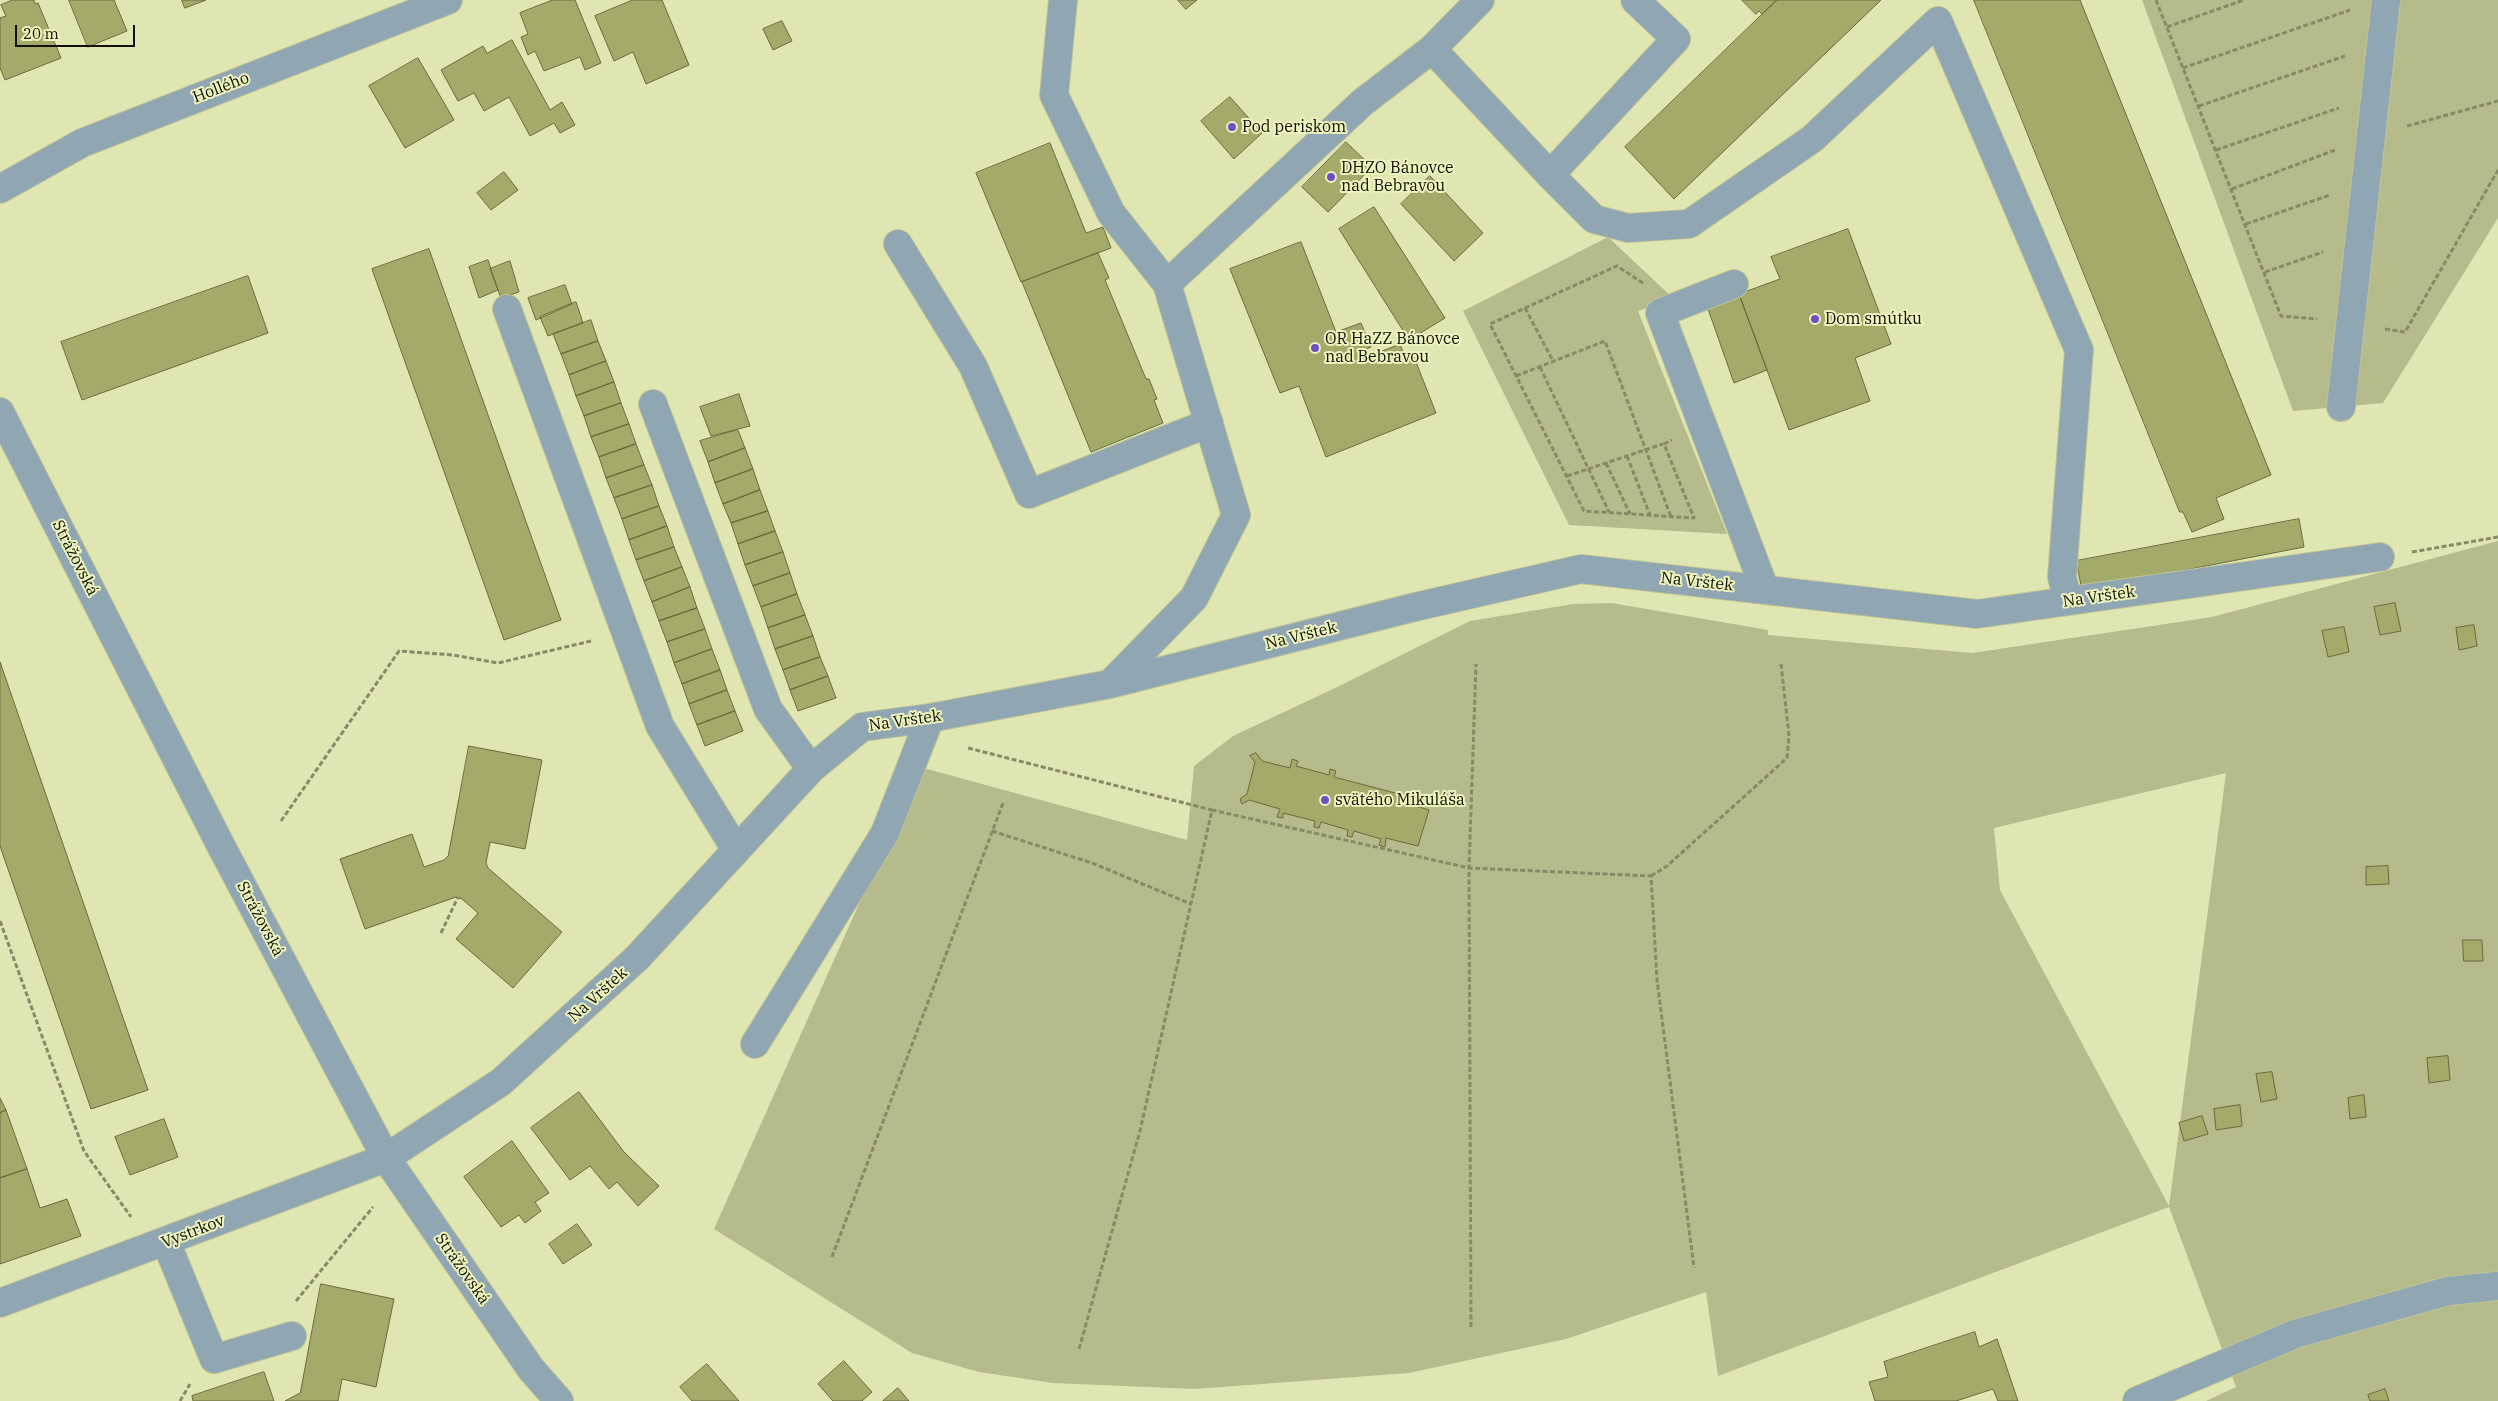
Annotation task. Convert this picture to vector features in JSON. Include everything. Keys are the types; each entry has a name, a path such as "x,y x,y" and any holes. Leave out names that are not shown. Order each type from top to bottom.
{"street":[{"name":"Hollého","path":"0,189 82,142 448,0"},
{"path":"1063,0 1054,95 1111,213 1167,284 1236,515 1194,598 1110,684"},
{"path":"1167,284 1363,102 1432,49 1480,0"},
{"path":"1550,175 1676,39 1635,0"},
{"path":"2341,406 2386,0"},
{"path":"1432,49 1594,219 1628,228 1689,224 1812,139 1938,21 2079,350 2062,577 2068,601"},
{"path":"898,244 973,366 1029,494 1209,423"},
{"path":"1734,284 1660,313 1765,590"},
{"path":"507,309 660,726 736,850"},
{"path":"653,404 768,708 811,769"},
{"name":"Strážovská","path":"0,412 220,844 386,1158 531,1369 559,1401"},
{"name":"Na Vrštek","path":"386,1158 502,1082 637,958 811,769 862,727 930,718 1110,684 1581,569 1978,614 2380,557"},
{"path":"755,1044 885,833 930,718"},
{"name":"Vystrkov","path":"0,1303 386,1158"},
{"path":"166,1242 214,1359 292,1336"},
{"path":"2137,1401 2295,1334 2448,1291 2498,1286"}],"path":[{"path":"2156,0 2281,316 2351,323 2405,332 2498,170"},
{"path":"2167,27 2244,0"},
{"path":"2183,68 2352,10"},
{"path":"2199,106 2382,43"},
{"path":"2216,150 2376,96"},
{"path":"2246,224 2367,182"},
{"path":"2264,272 2360,239"},
{"path":"1664,444 1694,518 1584,511 1490,324 1617,266 1645,284 1662,278 1681,305"},
{"path":"1525,308 1554,362"},
{"path":"1516,376 1605,341 1671,517"},
{"path":"1540,367 1609,512"},
{"path":"1567,476 1704,429"},
{"path":"1627,456 1650,515"},
{"path":"1606,463 1630,514"},
{"path":"2380,557 2498,537"},
{"path":"281,821 399,651 453,655 498,662 626,631"},
{"path":"930,718 941,741 1212,810 1469,868 1651,876 1667,866 1787,758 1789,736 1781,663"},
{"path":"1471,1327 1469,868 1476,664"},
{"path":"832,1257 1003,803"},
{"path":"1079,1349 1140,1131 1212,810"},
{"path":"992,831 1092,863 1192,904"},
{"path":"1651,876 1657,980 1694,1268"},
{"path":"441,933 458,898"},
{"path":"0,920 84,1151 136,1224 166,1242"},
{"path":"259,1346 374,1207"}],"green space":[{"path":"2142,0 2498,0 2498,218 2383,403 2293,411"},
{"path":"1608,237 1674,299 1638,311 1727,534 1569,525 1463,311"},
{"path":"2498,541 2498,1401 2206,1401 2236,1387 2169,1207 1718,1376 1706,1292 1566,1339 1409,1373 1195,1389 1053,1383 979,1372 912,1353 714,1229 920,767 1187,840 1194,766 1233,736 1470,621 1573,604 1612,603 1768,630 1768,635 1972,653 2212,617","holes":["2226,773 2169,1206 2000,890 1994,828"]}],"building":[{"path":"13,0 34,0 35,4 38,3 61,58 5,80 0,68 0,18 6,16 1,5"},
{"path":"69,0 114,0 127,31 88,47"},
{"path":"182,0 206,0 185,8"},
{"path":"553,0 575,0 601,63 585,70 580,57 544,71 535,51 528,55 521,37 528,34 520,13"},
{"path":"633,0 662,0 689,65 646,84 633,52 614,61 595,16"},
{"path":"1178,0 1197,0 1186,9"},
{"path":"1742,0 1777,0 1762,14 1759,11 1756,14"},
{"path":"1777,0 1881,0 1674,199 1625,147"},
{"path":"1974,0 2080,0 2271,475 2216,498 2224,519 2192,532 2183,512 2180,512"},
{"path":"782,21 792,41 773,50 763,29"},
{"path":"512,40 550,110 562,102 575,125 560,133 554,123 530,136 509,97 484,111 474,93 458,101 441,70 483,46 487,53"},
{"path":"418,58 454,120 405,148 369,86"},
{"name":"Pod periskom","path":"1230,97 1262,133 1234,159 1201,121"},
{"path":"1346,142 1372,167 1328,212 1302,187"},
{"path":"1050,143 1086,233 1103,227 1111,248 1021,282 976,173"},
{"path":"504,172 518,190 491,210 477,193"},
{"path":"1430,176 1483,233 1454,261 1401,204"},
{"path":"1374,207 1445,318 1409,340 1339,229"},
{"name":"Dom smútku","path":"1848,229 1891,344 1855,358 1870,401 1789,430 1739,294 1780,279 1771,257"},
{"name":"OR HaZZ Bánovce nad Bebravou","path":"1301,242 1336,332 1361,323 1371,347 1364,350 1367,357 1400,344 1406,360 1414,357 1436,413 1326,457 1299,386 1280,393 1230,269"},
{"path":"429,249 561,620 504,640 372,269"},
{"path":"1098,253 1109,278 1105,280 1146,379 1149,379 1157,399 1154,400 1163,423 1091,452 1022,282"},
{"path":"488,260 498,290 479,298 469,267"},
{"path":"510,261 519,292 501,298 490,269"},
{"path":"248,276 268,333 82,400 61,342"},
{"path":"565,285 572,304 536,320 528,298"},
{"path":"1739,294 1767,370 1734,383 1707,306"},
{"path":"576,302 583,323 548,336 540,317"},
{"path":"591,320 598,341 561,354 553,334"},
{"path":"598,341 606,361 569,375 561,354"},
{"path":"606,361 614,382 576,396 569,375"},
{"path":"614,382 621,403 584,416 576,396"},
{"path":"739,394 750,426 711,436 700,407"},
{"path":"621,403 629,424 591,437 584,416"},
{"path":"629,424 636,444 599,457 591,437"},
{"path":"738,430 745,448 708,462 700,441"},
{"path":"636,444 644,465 606,478 599,457"},
{"path":"745,448 753,469 715,483 708,462"},
{"path":"644,465 652,485 614,498 606,478"},
{"path":"753,469 760,490 723,504 715,483"},
{"path":"652,485 659,506 622,519 614,498"},
{"path":"760,490 768,511 731,523 723,504"},
{"path":"659,506 667,526 629,540 622,519"},
{"path":"768,511 775,531 738,544 731,523"},
{"path":"2299,519 2304,547 2082,590 2076,561"},
{"path":"667,526 674,547 636,560 629,540"},
{"path":"775,531 783,552 745,565 738,544"},
{"path":"674,547 682,567 644,581 636,560"},
{"path":"783,552 790,573 753,586 745,565"},
{"path":"682,567 690,587 652,602 644,581"},
{"path":"790,573 797,594 761,607 753,586"},
{"path":"690,587 697,608 659,621 652,602"},
{"path":"797,594 805,615 768,628 761,607"},
{"path":"2395,603 2401,631 2380,635 2374,607"},
{"path":"697,608 705,629 667,642 659,621"},
{"path":"805,615 813,636 775,649 768,628"},
{"path":"2474,625 2477,646 2459,650 2456,628"},
{"path":"2344,627 2349,652 2328,657 2322,631"},
{"path":"705,629 712,649 674,663 667,642"},
{"path":"813,636 820,657 783,670 775,649"},
{"path":"712,649 720,670 682,684 674,663"},
{"path":"820,657 828,676 790,690 783,670"},
{"path":"0,662 148,1090 91,1109 0,846"},
{"path":"720,670 727,690 689,704 682,684"},
{"path":"828,676 836,698 798,711 790,690"},
{"path":"727,690 735,711 697,725 689,704"},
{"path":"735,711 743,731 705,746 697,725"},
{"path":"469,746 542,760 525,849 490,842 486,863 488,868 562,932 513,988 456,939 478,913 462,899 456,897 365,929 340,859 412,834 424,867 444,860 448,856"},
{"name":"svätého Mikuláša","path":"1256,753 1262,761 1290,768 1292,759 1298,761 1296,766 1329,775 1330,769 1336,771 1334,777 1399,794 1401,795 1399,801 1429,810 1418,846 1386,838 1385,847 1379,845 1381,839 1354,831 1352,837 1347,836 1348,830 1321,822 1319,828 1314,827 1315,821 1283,813 1283,818 1277,817 1280,809 1249,800 1242,804 1240,799 1247,794 1255,762 1250,756"},
{"path":"2388,866 2389,884 2366,885 2366,867"},
{"path":"2463,940 2482,940 2483,961 2464,961"},
{"path":"2448,1056 2450,1080 2429,1083 2427,1058"},
{"path":"2272,1072 2277,1099 2261,1102 2256,1074"},
{"path":"579,1092 624,1152 659,1186 638,1206 617,1182 609,1189 590,1166 570,1180 531,1128"},
{"path":"2364,1095 2366,1117 2350,1119 2348,1098"},
{"path":"0,1098 6,1110 0,1113"},
{"path":"2240,1105 2242,1126 2216,1130 2214,1109"},
{"path":"6,1110 27,1169 0,1178 0,1113"},
{"path":"2202,1116 2208,1134 2184,1141 2179,1123"},
{"path":"164,1119 178,1157 130,1175 115,1137"},
{"path":"512,1141 549,1193 535,1202 541,1211 525,1223 519,1215 501,1227 464,1177"},
{"path":"27,1169 40,1208 67,1199 81,1236 0,1264 0,1178"},
{"path":"577,1224 592,1245 563,1264 549,1244"},
{"path":"321,1284 394,1299 376,1387 342,1379 338,1401 285,1401 300,1393"},
{"path":"1975,1332 1979,1347 1997,1339 2018,1401 1998,1401 1993,1389 1956,1401 1875,1401 1869,1382 1888,1377 1884,1362"},
{"path":"844,1361 872,1392 862,1401 833,1401 818,1384"},
{"path":"707,1364 739,1401 692,1401 680,1387"},
{"path":"264,1372 274,1401 193,1401 192,1396"},
{"path":"898,1388 909,1401 883,1401"},
{"path":"2385,1389 2389,1401 2370,1401 2368,1395"}],"place":[{"name":"Pod periskom","path":"1232,127"},
{"name":"DHZO Bánovce nad Bebravou","path":"1331,177"},
{"name":"Dom smútku","path":"1815,319"},
{"name":"OR HaZZ Bánovce nad Bebravou","path":"1315,348"},
{"name":"svätého Mikuláša","path":"1325,800"}]}
